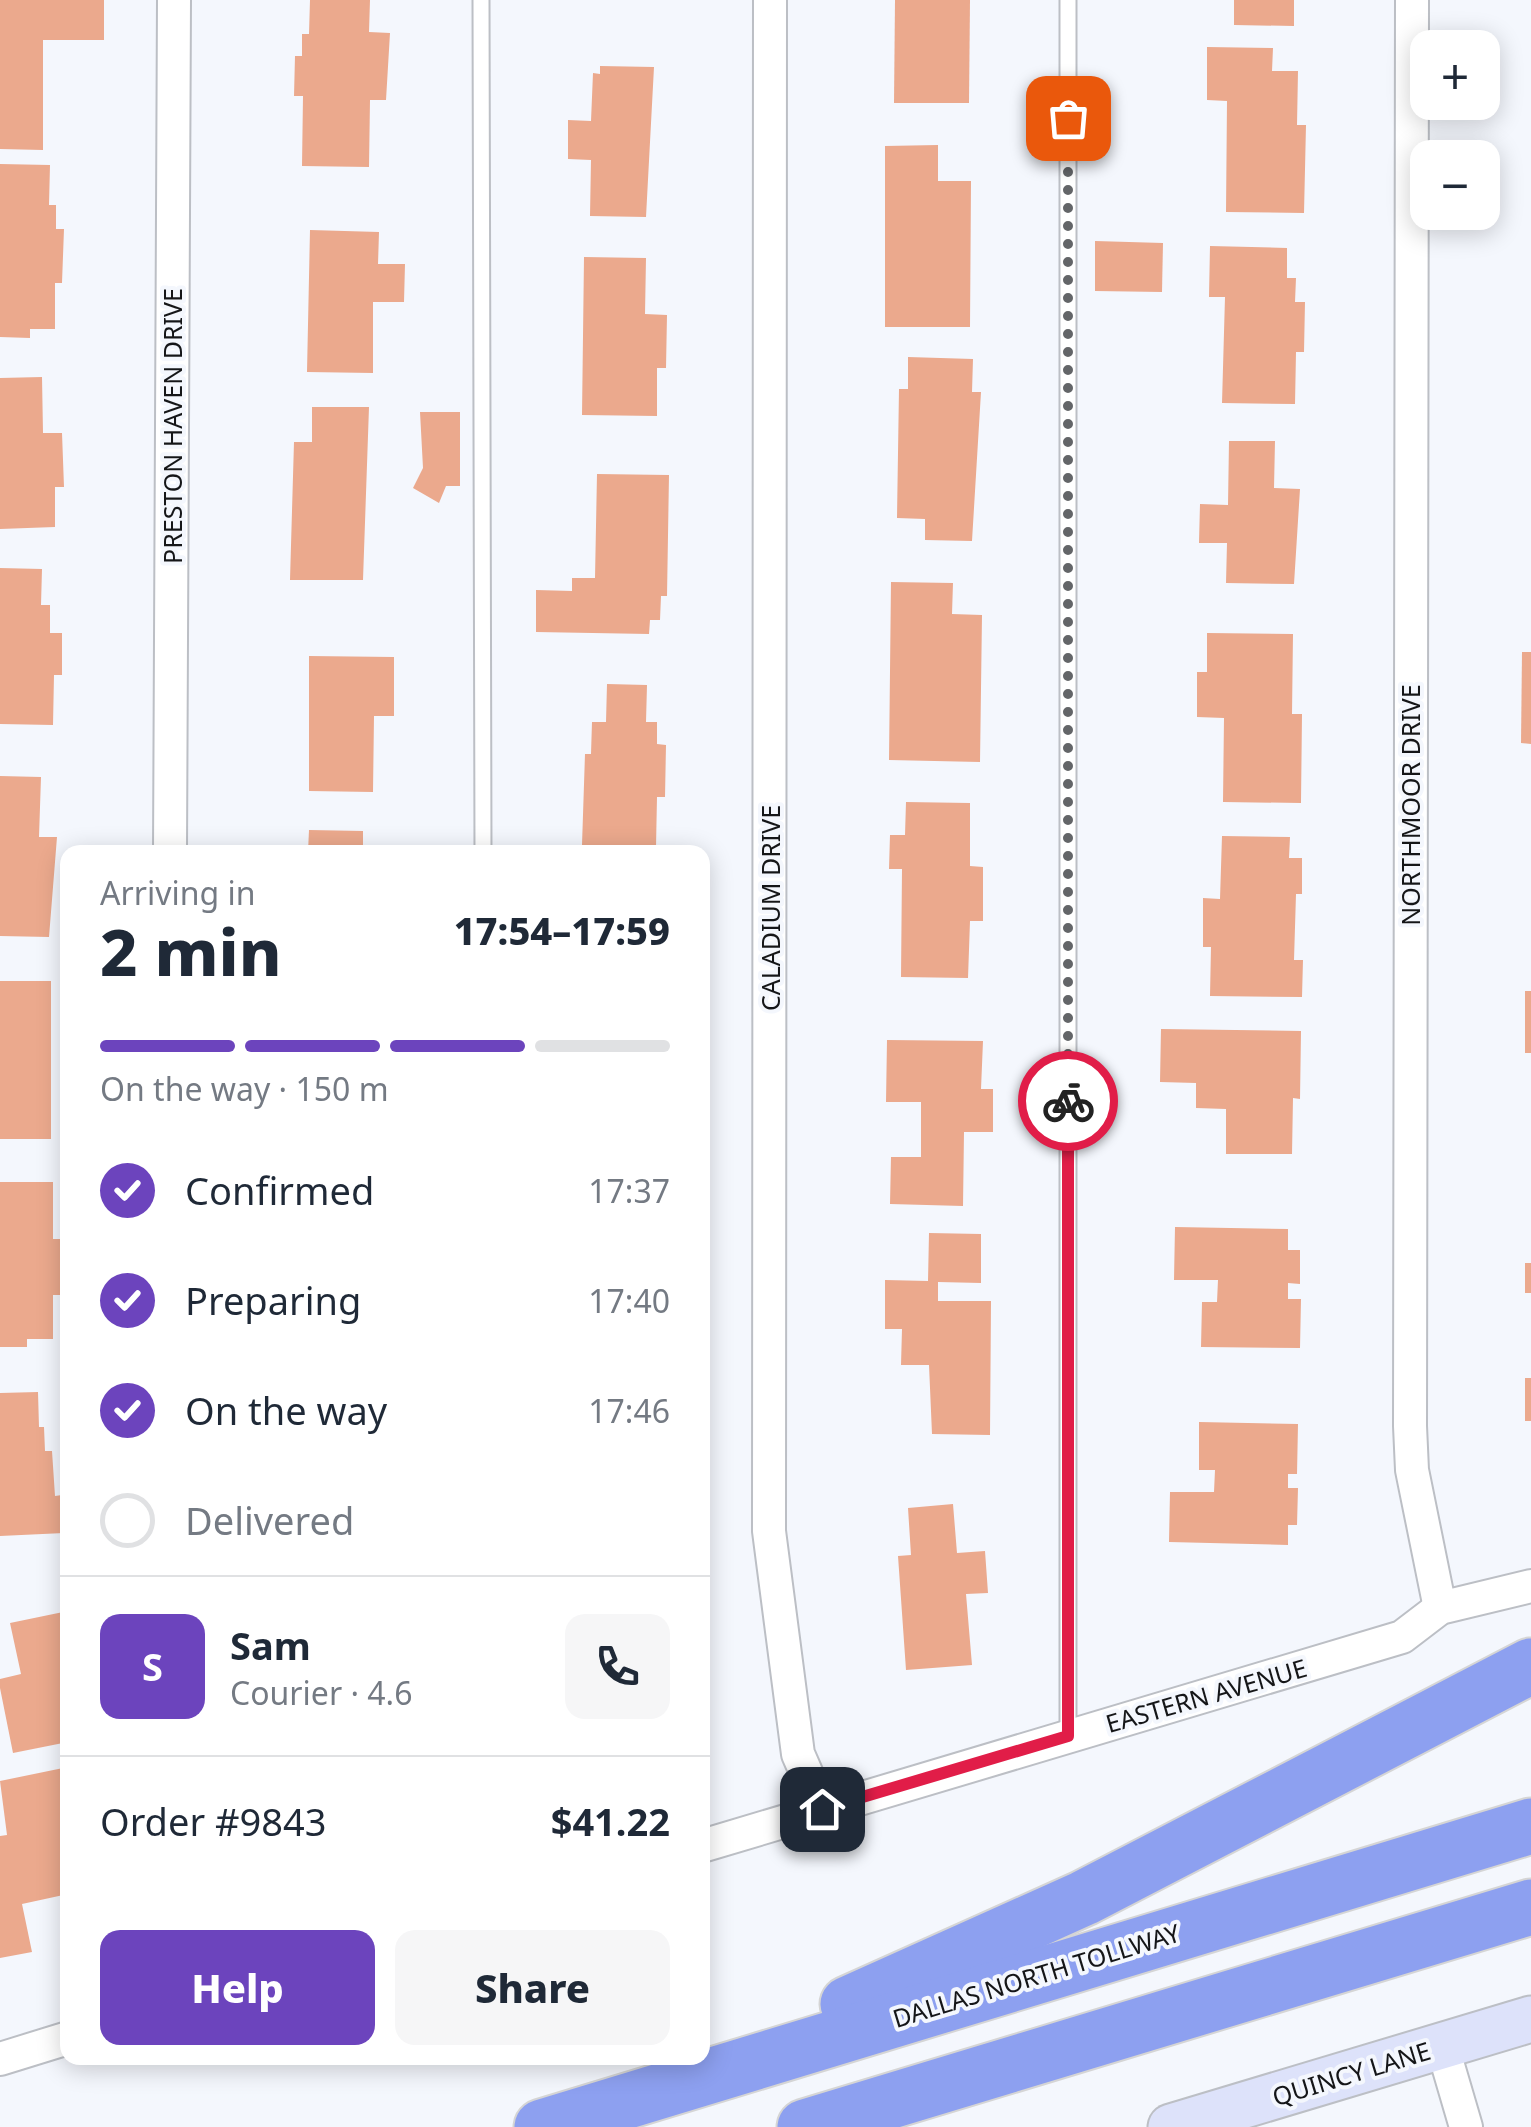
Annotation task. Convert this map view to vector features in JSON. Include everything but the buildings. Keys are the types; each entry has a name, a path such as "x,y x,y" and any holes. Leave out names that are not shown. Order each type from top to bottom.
{"highway":[{"path":"689,2080 905,1976 1084,1898 1531,1666"},
{"name":"DALLAS NORTH TOLLWAY","path":"542,2127 1531,1826"},
{"path":"804,2127 1531,1907"}],"main road":[{"name":"QUINCY LANE","path":"1171,2127 1531,2019"}],"street":[{"name":"PRESTON HAVEN DRIVE","path":"170,845 174,0"},
{"name":"CALADIUM DRIVE","path":"770,0 770,1531 798,1754 822,1809"},
{"name":"NORTHMOOR DRIVE","path":"1412,0 1410,1426 1412,1470 1440,1608"},
{"name":"EASTERN AVENUE","path":"710,1844 1402,1637 1440,1608 1531,1586"},
{"path":"0,2059 60,2040"},
{"path":"1442,2046 1466,2127"}],"lane":[{"path":"480,0 484,845"},
{"path":"1068,0 1068,1736"}],"way so far":[{"path":"1068,118 1068,1101"}],"route":[{"path":"822,1809 1068,1736 1068,1101"}]}
